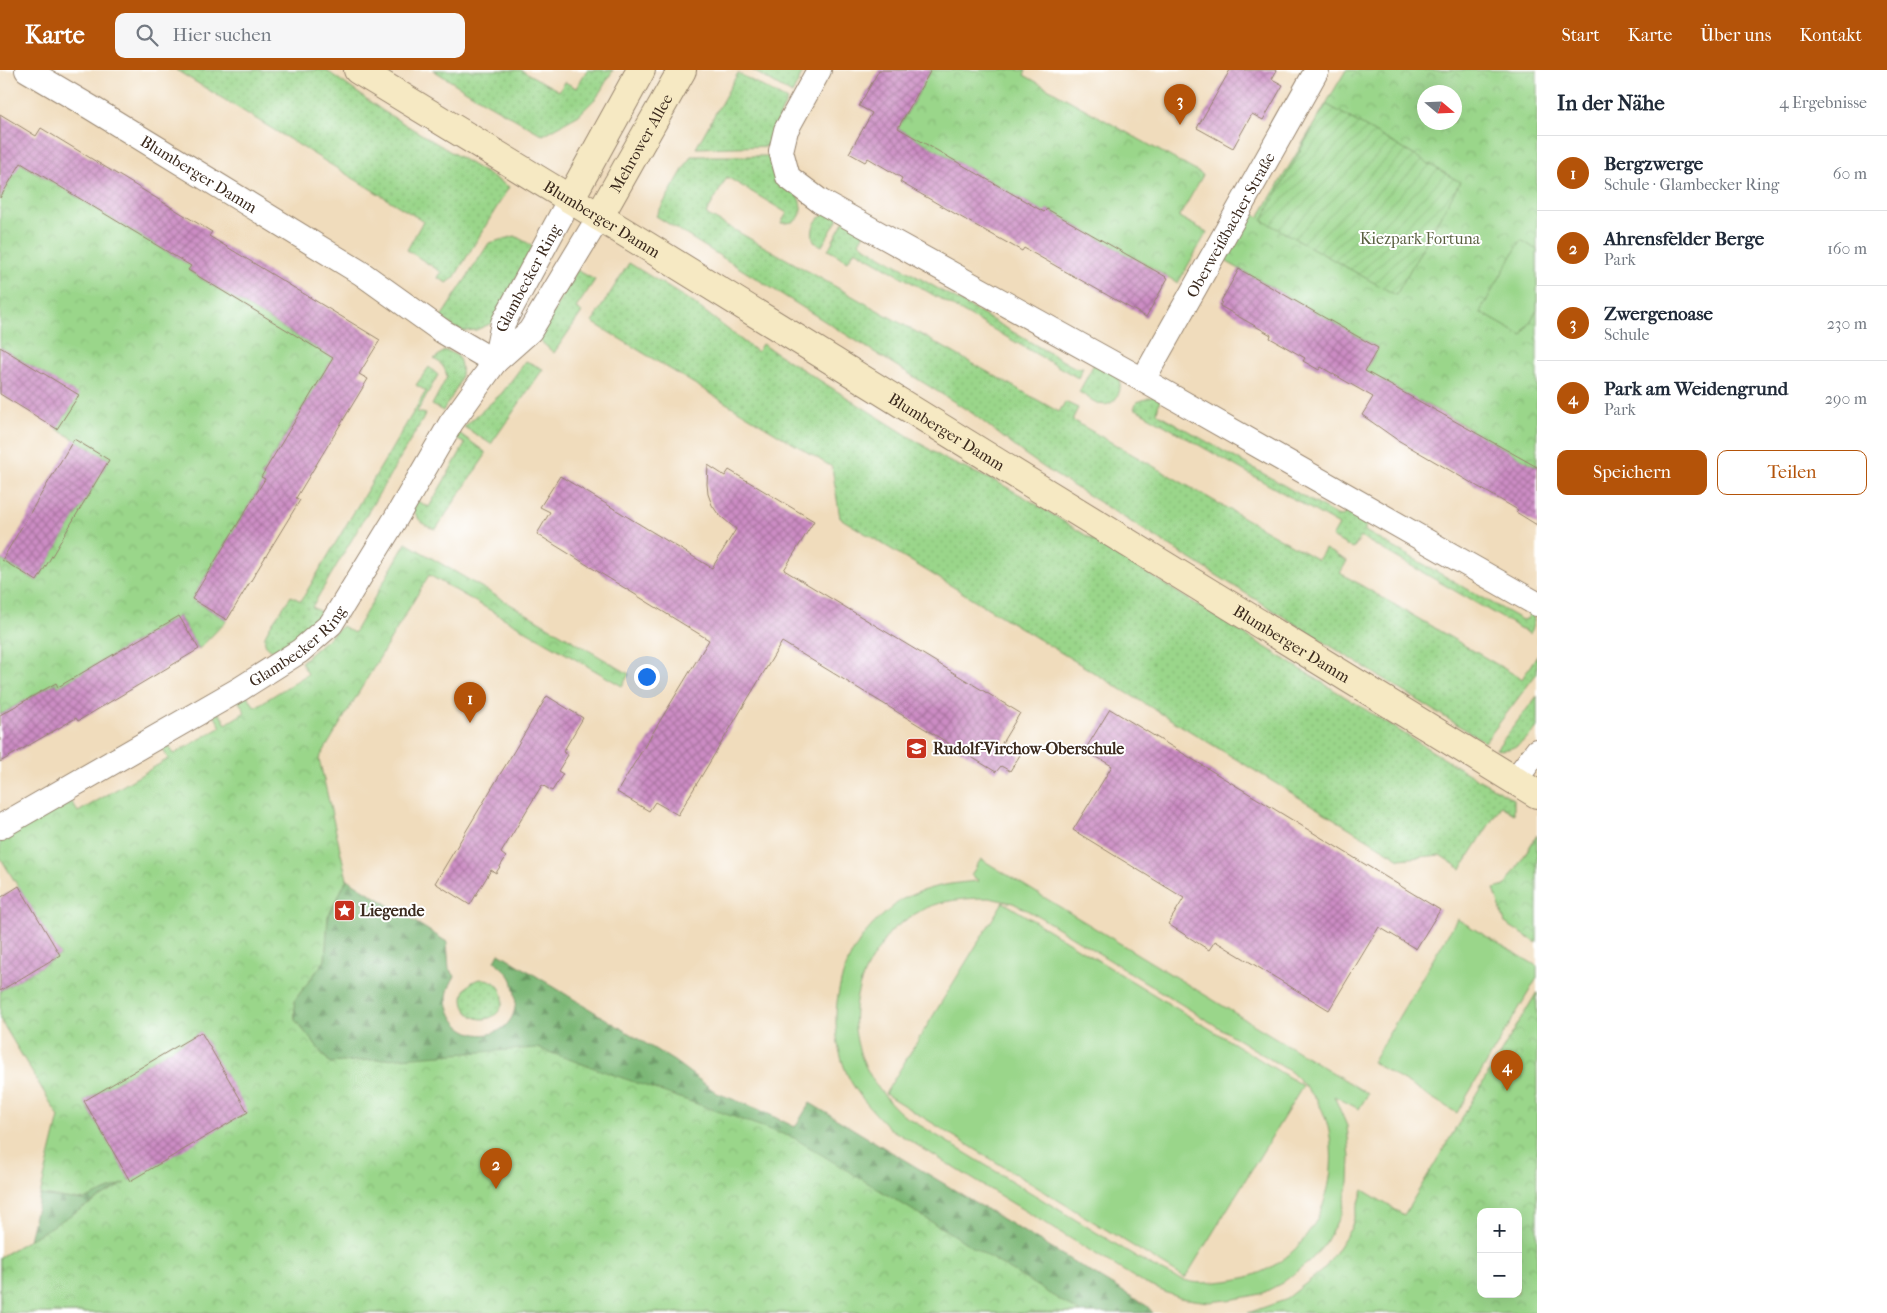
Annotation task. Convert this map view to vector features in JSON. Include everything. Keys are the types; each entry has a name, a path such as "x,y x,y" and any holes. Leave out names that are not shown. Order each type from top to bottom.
{"main road":[{"name":"Blumberger Damm","path":"358,70 570,198 1526,787"},
{"path":"570,198 641,70"},
{"name":"Mehrower Allee","path":"599,217 682,70"}],"street":[{"name":"Blumberger Damm","path":"28,70 361,273 442,331 495,362"},
{"path":"819,70 786,130 782,151 788,177 820,201 1143,380 1537,604"},
{"name":"Oberweißbacher Straße","path":"1143,380 1317,70"},
{"name":"Glambecker Ring","path":"495,362 503,324 570,198"},
{"name":"Glambecker Ring","path":"0,827 240,689 300,651 331,624 451,423 495,362 530,331 599,217"},
{"path":"1526,787 1537,751"}],"green space":[{"path":"176,70 326,70 383,111 509,187 454,278 447,283 438,278 441,272 407,250 423,221"},
{"path":"433,70 521,70 559,91 565,82 576,88 587,70 613,70 597,97 579,115 543,135"},
{"path":"752,70 804,70 792,94"},
{"path":"931,70 1026,70 1024,75 1203,175 1179,217 1207,232 1178,283 1133,257 1131,260 1116,248 1047,209 1044,212 898,128 918,94 924,76 927,77"},
{"name":"Kiezpark Fortuna","path":"1346,70 1537,70 1537,467 1487,439 1469,433 1471,429 1420,401 1418,403 1382,380 1381,382 1364,373 1378,348 1220,258 1247,211 1259,217"},
{"path":"738,73 787,100 775,127 773,146 696,148"},
{"path":"1326,104 1460,182 1396,295 1262,220"},
{"path":"691,156 774,156 798,195 801,206 800,215 794,221 781,223 787,213 727,177 706,214 1059,412 1065,402 1078,408 1072,420 1318,560 1325,549 1347,561 1340,573 1522,679 1537,655 1537,673 1485,742 1049,471 972,413 656,216"},
{"path":"20,163 55,184 57,180 72,194 191,266 189,271 333,358 261,476 265,479 192,599 227,620 199,649 179,616 58,687 55,683 0,715 0,559 37,581 109,460 57,429 78,395 0,347 0,198"},
{"path":"826,214 839,217 822,246 814,242 813,229 818,219"},
{"path":"844,220 865,231 859,242 862,245 1072,366 1077,368 1083,367 1078,378 855,250 848,261 828,250"},
{"path":"515,236 533,246 492,323 476,330 465,331 455,328 441,317 489,243"},
{"path":"1521,240 1537,250 1537,310 1522,336 1480,312"},
{"path":"629,263 695,304 757,352 762,344 948,461 997,482 1026,498 1472,776 1514,799 1514,814 1501,806 1461,869 1440,855 1400,859 840,518 832,467 592,322"},
{"path":"577,270 595,280 576,308 582,312 554,353 538,339"},
{"path":"444,351 458,356 461,371 458,385 443,411 432,405 447,377 443,366 434,359"},
{"path":"526,361 543,369 491,444 464,427 502,393"},
{"path":"1095,362 1114,373 1120,382 1117,397 1110,404 1097,403 1079,392"},
{"path":"429,367 438,375 417,412 426,414 312,607 324,614 297,640 280,649 273,650 267,647 265,637 270,626 291,596 301,601 426,391 416,385"},
{"path":"1155,396 1160,399 1157,412 1160,415 1336,515 1343,516 1350,507 1370,519 1365,527 1365,531 1522,620 1527,619 1530,613 1533,615 1534,621 1530,634 1361,537 1353,549 1332,537 1339,525 1134,408 1137,402"},
{"path":"459,433 485,452 485,456 436,529 428,527 413,509 417,501 429,507 465,444 453,437"},
{"path":"406,543 629,674 622,686 429,575 319,759 347,879 328,916 325,960 294,1001 295,1020 330,1063 537,1048 794,1138 1081,1313 0,1313 0,1257 125,1183 83,1200 40,1195 59,1117 0,1019 0,991 60,955 0,857 0,839 70,799 78,812 168,759 161,745 167,743 174,754 221,727 214,715 219,712 226,724 245,712 238,700 247,695 255,707 308,674 301,662 342,626 354,633","holes":["201,1032 247,1112 130,1180 84,1101"]},
{"path":"1537,696 1537,727 1535,730 1513,747 1502,750 1496,749"},
{"path":"1537,835 1537,943 1505,923 1494,889 1505,886"},
{"path":"981,859 1368,1094 1359,1109 1334,1096 1347,1126 1350,1158 1349,1182 1341,1214 1325,1244 1309,1262 1282,1283 1261,1294 1209,1302 1180,1298 1145,1284 889,1128 871,1109 860,1096 847,1074 836,1030 836,1008 840,986 847,965 857,945 871,927 900,901 932,888 979,881 971,875","holes":["989,898 1013,903 1040,917 1291,1072 1311,1093 1319,1104 1328,1127 1332,1157 1330,1177 1320,1213 1312,1228 1290,1254 1261,1272 1244,1278 1226,1281 1192,1282 1165,1273 903,1115 885,1097 871,1078 862,1057 856,1036 855,1014 858,991 867,969 884,941 891,931 908,918 940,903"]},
{"path":"347,879 447,942 449,969 455,976 448,993 448,1007 458,1024 468,1032 480,1035 492,1033 503,1028 511,1018 515,1005 514,989 510,976 495,961 499,953 674,1061 717,1093 758,1109 795,1127 810,1103 1147,1306 1153,1313 0,1313 0,1257 29,1240 40,1195 83,1200 330,1063 295,1020 294,1001 325,960 328,916"},
{"path":"1003,902 1303,1086 1185,1278 885,1094"},
{"path":"1457,919 1537,966 1537,978 1457,1113 1372,1062"},
{"path":"483,979 497,985 503,999 497,1013 483,1019 469,1013 463,999 469,985"},
{"path":"1537,992 1537,1313 1248,1313 1285,1300 1324,1269 1351,1228 1363,1190 1404,1215"}],"building":[{"path":"879,70 931,70 898,128 1044,212 1047,209 1168,278 1146,317 1024,248 1022,251 966,220 900,182 902,178 868,158 865,162 849,153 872,113 859,106"},
{"path":"1230,70 1277,70 1272,79 1283,85 1263,120 1252,114 1233,148 1197,128"},
{"path":"0,114 36,136 41,128 212,232 209,236 380,340 359,374 368,379 296,498 300,500 227,620 192,599 265,479 261,477 333,358 188,270 191,266 21,163 0,198"},
{"path":"1239,269 1378,348 1365,371 1537,467 1537,525 1516,512 1518,510 1396,439 1362,415 1373,397 1321,367 1319,370 1303,361 1305,358 1270,338 1271,335 1220,306"},
{"path":"0,347 79,395 57,429 0,394"},
{"path":"74,439 109,460 37,581 2,560"},
{"path":"708,465 725,476 729,470 814,521 784,570 1020,713 1002,743 1020,755 1010,771 1001,766 996,772 782,642 678,815 655,802 649,811 617,792 709,640 537,534 550,512 540,507 560,476 712,568 736,529 718,514 712,505 707,484"},
{"path":"179,616 199,649 78,721 76,718 0,762 0,715 56,683 58,687"},
{"path":"547,696 583,718 563,752 568,755 558,771 563,774 552,791 542,785 501,853 506,857 496,873 491,870 470,905 435,883"},
{"path":"1110,709 1440,910 1416,949 1379,927 1329,1010 1215,941 1209,950 1168,924 1184,898 1073,830 1112,766 1085,750"},
{"path":"19,886 60,955 0,991 0,898"},
{"path":"201,1032 248,1112 130,1181 84,1101"}],"place":[{"name":"Zwergenoase","path":"1180,125"},
{"name":"Bergzwerge","path":"470,723"},
{"name":"Rudolf-Virchow-Oberschule","path":"917,748"},
{"name":"Liegende","path":"344,910"},
{"name":"Park am Weidengrund","path":"1507,1091"},
{"name":"Ahrensfelder Berge","path":"496,1189"}]}
